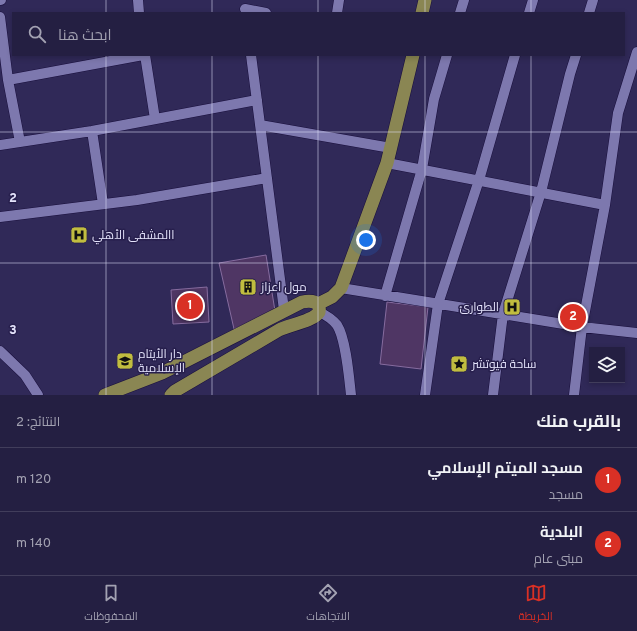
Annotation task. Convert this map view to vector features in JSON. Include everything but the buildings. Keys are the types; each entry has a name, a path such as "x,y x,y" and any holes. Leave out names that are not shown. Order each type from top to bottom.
{"main road":[{"path":"422,12 426,0"},
{"path":"162,373 173,393 279,330 314,317 319,308 341,288 388,163 413,56"},
{"path":"105,395 162,373 284,310 307,301 316,302 319,308"}],"street":[{"path":"138,0 139,12"},
{"path":"336,12 340,0"},
{"path":"460,12 464,0"},
{"path":"529,12 533,0"},
{"path":"589,12 593,0"},
{"path":"245,7 262,12"},
{"path":"0,17 8,80 20,142"},
{"path":"574,395 582,327 605,205 618,113 637,52"},
{"path":"8,80 139,56"},
{"path":"144,56 155,119"},
{"path":"251,56 284,310"},
{"path":"385,296 422,169 434,99 447,56"},
{"path":"424,395 438,304 479,180 515,56"},
{"path":"493,395 503,314 541,192 576,56"},
{"path":"0,145 92,131 257,100"},
{"path":"260,126 391,148"},
{"path":"92,131 102,204"},
{"path":"388,163 605,205"},
{"path":"0,217 137,200 267,178"},
{"path":"341,288 582,327 637,333"},
{"path":"319,308 333,321 340,331 352,395"},
{"path":"0,351 25,375 38,395"}],"place":[{"name":"االمشفى الأهلي","path":"79,235"},
{"name":"مول اعزاز","path":"248,287"},
{"name":"مسجد الميتم الإسلامي","path":"190,306"},
{"name":"الطوارئ","path":"512,307"},
{"name":"البلدية","path":"573,317"},
{"name":"دار الأيتام الإسلامية","path":"125,361"},
{"name":"ساحة فيوتشر","path":"459,364"}]}
